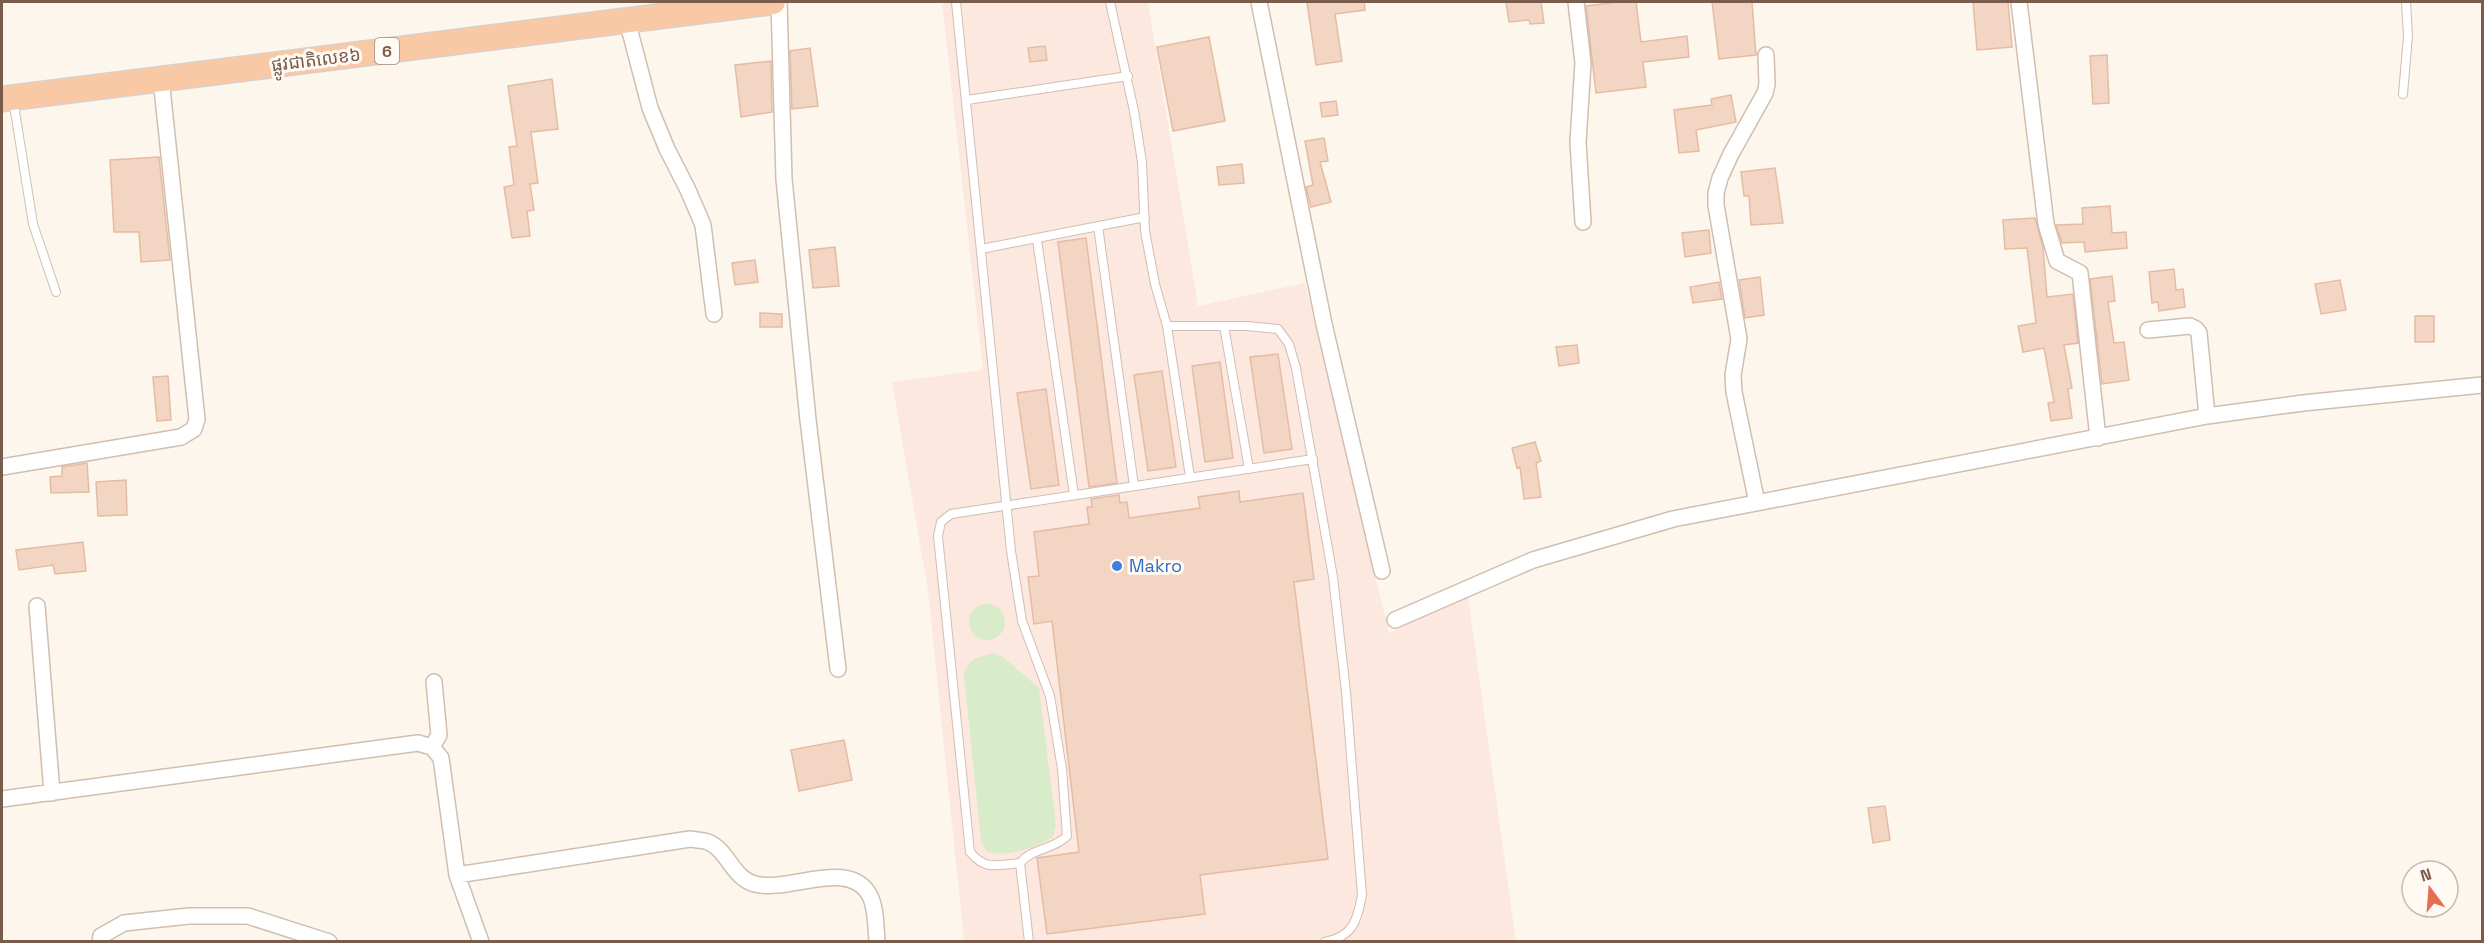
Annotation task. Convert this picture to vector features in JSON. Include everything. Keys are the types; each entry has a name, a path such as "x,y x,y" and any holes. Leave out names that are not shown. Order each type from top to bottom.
{"highway":[{"name":"ផ្លូវជាតិលេខ៦","path":"7,99 627,20 725,4 773,2"}],"street":[{"path":"778,2 784,179 808,420 838,669"},
{"path":"1259,2 1324,324 1382,571"},
{"path":"1576,2 1583,63 1578,142 1583,222"},
{"path":"2019,2 2046,224 2056,261 2080,273 2097,438"},
{"path":"627,20 650,108 666,149 688,189 703,225 714,314"},
{"path":"1757,503 1734,392 1733,375 1739,339 1716,205 1720,178 1764,93 1767,84 1766,55"},
{"path":"2,468 181,437 194,429 197,419 161,79"},
{"path":"2148,330 2190,326 2199,333 2207,416"},
{"path":"1395,620 1533,560 1673,519 2207,416 2303,403 2482,385"},
{"path":"37,606 52,793"},
{"path":"432,747 439,735 434,682"},
{"path":"2,800 418,743 432,747 441,758 457,876 482,942"},
{"path":"457,876 690,839 708,842 718,849 739,875 753,884 769,886 843,877 858,882 871,897 878,942"},
{"path":"100,942 101,936 124,923 189,916 249,916 329,942"}],"lane":[{"path":"956,2 1007,506 1022,621 1050,696 1062,769 1067,836 1058,845 1026,855 1020,862 988,866 978,862 970,852 938,536 941,522 951,514 1007,506 1191,477 1313,459"},
{"path":"1110,2 1116,35 1128,76 1142,162 1145,231 1155,284 1167,326 1191,477"},
{"path":"2403,94 2408,36 2406,2"},
{"path":"967,100 1128,76"},
{"path":"7,99 33,224 56,292"},
{"path":"981,249 1037,240 1144,217"},
{"path":"1098,226 1134,486"},
{"path":"1037,240 1074,495"},
{"path":"1167,326 1278,329 1289,344 1313,459 1333,577 1346,692 1362,896 1358,919 1341,938 1325,942"},
{"path":"1224,326 1249,469"},
{"path":"1020,862 1029,942"}],"shaded area":[{"path":"942,2 1148,2 1198,306 1305,283 1389,633 1468,597 1516,941 964,941 928,591 892,382 983,370"}],"green space":[{"path":"987,604 1000,609 1005,622 1000,635 987,640 974,635 969,622 974,609"},
{"path":"993,653 1003,657 1039,688 1056,825 1053,837 1029,848 1003,854 986,851 981,841 964,675 971,662"}],"building":[{"path":"1307,2 1364,2 1365,10 1335,14 1342,61 1316,65"},
{"path":"1506,2 1541,2 1544,23 1530,24 1529,20 1509,22"},
{"path":"1636,2 1641,42 1687,36 1689,57 1643,62 1646,87 1596,93 1586,6"},
{"path":"1712,2 1752,2 1756,55 1719,59"},
{"path":"1973,2 2008,2 2012,47 1977,50"},
{"path":"1209,37 1225,121 1173,131 1157,47"},
{"path":"1045,46 1047,60 1030,62 1028,48"},
{"path":"810,48 818,106 792,109 790,51"},
{"path":"2107,55 2109,103 2093,104 2090,56"},
{"path":"771,61 772,112 741,117 735,65"},
{"path":"552,79 558,129 531,132 538,183 530,184 534,210 527,211 530,236 512,238 504,187 514,185 509,147 517,146 508,86"},
{"path":"1731,95 1736,122 1696,130 1699,151 1679,153 1674,110 1712,105 1711,99"},
{"path":"1336,101 1338,115 1322,117 1320,103"},
{"path":"1324,138 1328,161 1320,162 1331,202 1311,207 1306,187 1313,185 1305,141"},
{"path":"159,157 170,260 141,262 139,232 114,232 110,160"},
{"path":"1242,164 1244,183 1219,185 1217,167"},
{"path":"1775,168 1783,223 1751,225 1749,196 1744,196 1741,172"},
{"path":"2110,206 2112,233 2126,232 2127,248 2085,252 2084,242 2062,243 2056,225 2083,224 2082,208"},
{"path":"2035,218 2043,247 2047,297 2073,294 2078,343 2064,345 2072,388 2068,389 2072,418 2051,421 2048,403 2054,402 2044,348 2023,352 2018,326 2036,323 2027,248 2005,249 2003,220"},
{"path":"1709,230 1711,253 1685,257 1682,233"},
{"path":"1086,238 1117,483 1089,487 1058,242"},
{"path":"835,247 839,286 813,288 809,250"},
{"path":"755,260 758,282 735,285 732,263"},
{"path":"2174,269 2176,290 2183,289 2185,307 2159,311 2158,302 2152,303 2149,272"},
{"path":"2112,276 2115,301 2108,302 2114,343 2124,342 2129,380 2102,384 2090,279"},
{"path":"1760,277 1764,315 1745,318 1739,280"},
{"path":"2340,280 2346,310 2321,314 2315,284"},
{"path":"1719,282 1722,299 1693,303 1690,287"},
{"path":"760,313 782,314 782,327 760,327"},
{"path":"2415,316 2434,316 2434,342 2415,342"},
{"path":"1577,345 1579,363 1559,366 1556,347"},
{"path":"1278,354 1292,449 1264,453 1250,357"},
{"path":"1220,362 1233,458 1205,462 1192,366"},
{"path":"1162,371 1176,467 1148,471 1134,375"},
{"path":"168,376 171,420 157,421 153,377"},
{"path":"1046,389 1059,485 1031,489 1017,393"},
{"path":"1535,442 1541,461 1536,463 1541,497 1524,499 1520,467 1517,468 1512,448"},
{"path":"87,463 89,492 51,493 50,477 62,476 62,467"},
{"path":"126,480 127,515 98,516 96,482"},
{"path":"1239,491 1240,502 1303,493 1314,579 1294,582 1328,859 1200,875 1205,914 1047,934 1037,858 1079,852 1052,621 1034,624 1028,577 1039,576 1034,532 1089,524 1087,507 1092,507 1091,499 1119,495 1120,503 1127,502 1129,518 1200,508 1198,497"},
{"path":"83,542 86,571 55,574 53,565 19,570 16,550"},
{"path":"844,740 852,780 799,791 791,750"},
{"path":"1885,806 1890,840 1873,843 1868,808"}],"place":[{"name":"Makro","path":"1117,566"}]}
